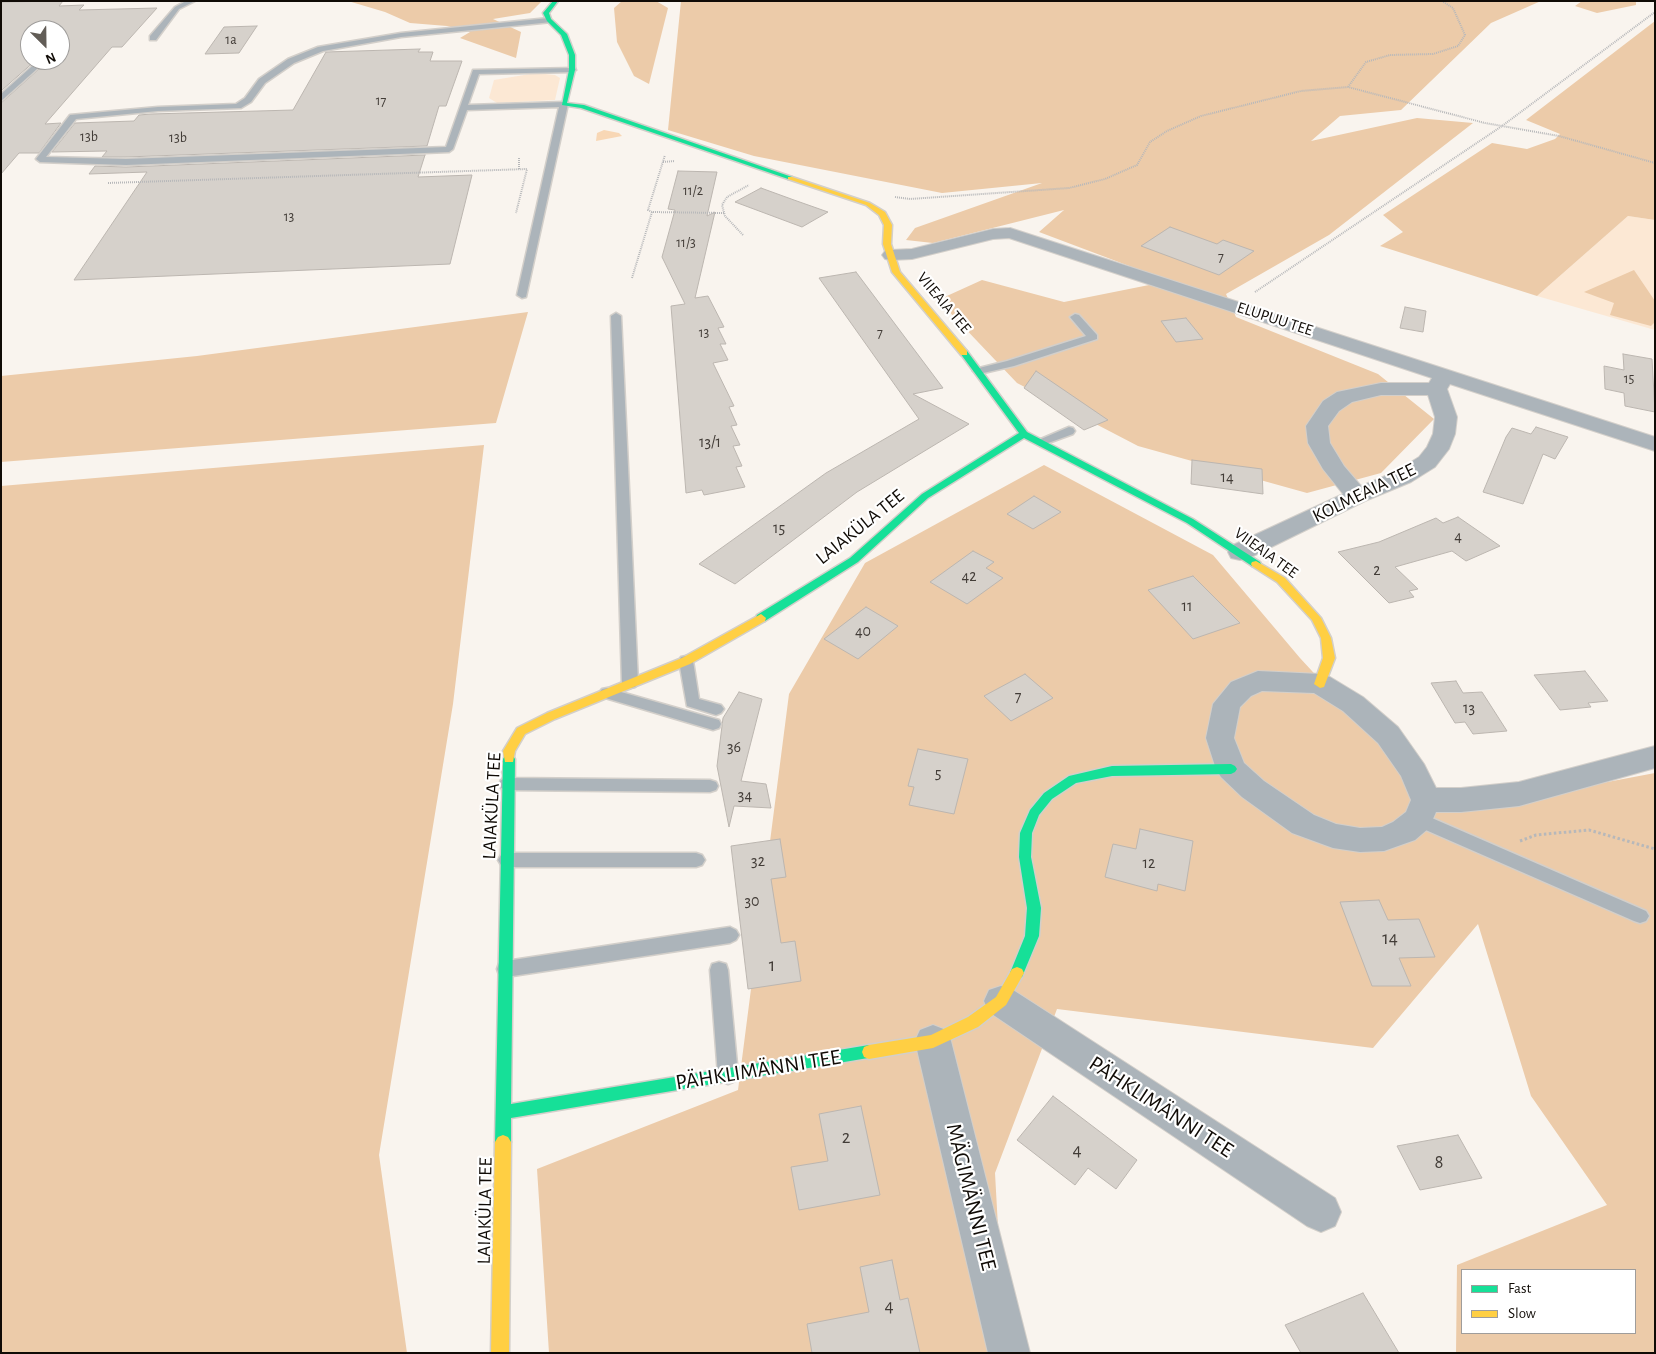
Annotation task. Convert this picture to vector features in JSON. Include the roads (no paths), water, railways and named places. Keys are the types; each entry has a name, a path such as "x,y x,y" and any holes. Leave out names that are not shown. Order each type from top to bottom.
{"street":[{"path":"556,1 548,8 546,13 549,20 564,34 570,47 572,70 564,104"},
{"name":"VIIEAIA TEE","path":"564,104 582,106 719,155 868,204 882,214 888,225 887,244 896,272 979,371 1024,434 1148,498 1240,552 1281,580 1316,618 1326,638 1329,658 1320,684"},
{"name":"ELUPUU TEE","path":"891,255 912,254 993,234 1010,233 1234,306 1441,381 1655,444"},
{"path":"1357,496 1334,469 1319,443 1317,426 1331,406 1345,397 1381,389 1441,381"},
{"name":"KOLMEAIA TEE","path":"1240,552 1357,496 1403,477 1427,462 1438,449 1444,434 1446,417 1441,381"},
{"name":"LAIAKÜLA TEE","path":"500,1353 509,751 521,731 551,716 686,661 789,602 854,560 925,496 1024,434"},
{"path":"1422,810 1414,772 1388,735 1352,704 1320,684 1286,681 1258,682 1240,689 1227,704 1220,738 1231,769 1279,809 1303,824 1333,836 1360,840 1384,839 1404,831 1422,810 1461,800 1519,794 1655,757"},
{"name":"PÄHKLIMÄNNI TEE","path":"504,1112 932,1041 973,1022 1001,1001 1020,967 1032,936 1034,908 1025,857 1026,833 1034,813 1048,796 1073,780 1112,771 1231,769"},
{"name":"PÄHKLIMÄNNI TEE","path":"1001,1001 1320,1212"},
{"name":"MÄGIMÄNNI TEE","path":"932,1041 1009,1353"}],"lane":[{"path":"152,38 177,8 192,1"},
{"path":"549,20 401,35 321,49 291,61 262,81 248,100 238,106 158,109 73,117 40,159 126,162 449,150 476,72 572,70"},
{"path":"1,99 33,70"},
{"path":"464,108 564,104 522,295"},
{"path":"616,316 630,683"},
{"path":"979,371 1010,364 1093,337 1075,317"},
{"path":"1040,442 1069,431"},
{"path":"607,694 715,716 692,702 686,661"},
{"path":"508,784 710,786"},
{"path":"1422,810 1491,851 1640,916"},
{"path":"507,860 696,860"},
{"path":"506,969 730,935"},
{"path":"719,970 728,1075"}]}
